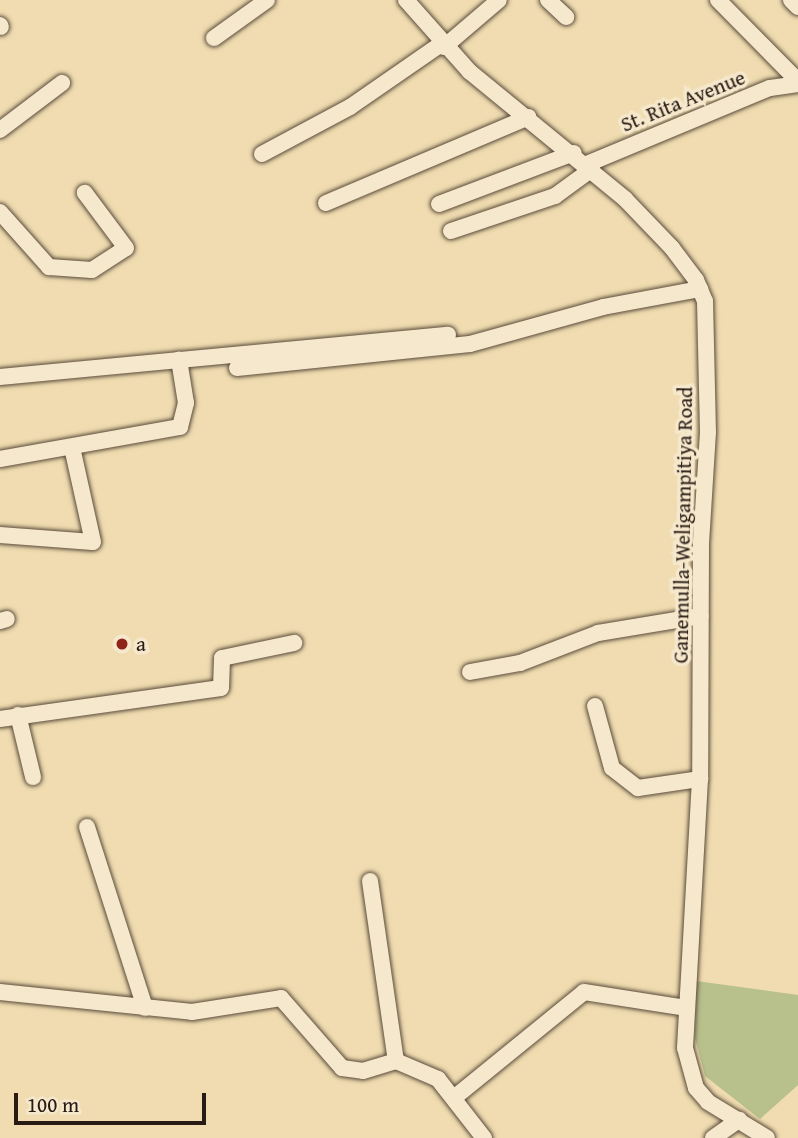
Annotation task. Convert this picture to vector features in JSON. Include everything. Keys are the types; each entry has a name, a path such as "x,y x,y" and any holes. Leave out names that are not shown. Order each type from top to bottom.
{"street":[{"path":"214,38 267,0"},
{"name":"Ganemulla-Weligampitiya Road","path":"406,0 443,46 590,167 672,248 705,301 708,432 701,616 700,779 685,1048 696,1088 708,1102 767,1138"},
{"path":"262,154 350,107 443,46 499,0"},
{"path":"548,0 566,17"},
{"path":"718,0 798,82"},
{"path":"791,0 798,8"},
{"name":"St. Rita Avenue","path":"451,232 555,196 590,167 770,88 798,82"},
{"path":"0,130 62,83"},
{"path":"326,203 529,117"},
{"path":"439,204 574,153"},
{"path":"0,212 49,267 92,270 126,248 85,193"},
{"path":"237,368 470,344 603,307 699,289"},
{"path":"0,377 448,335"},
{"path":"0,458 180,427 186,402 178,360"},
{"path":"0,536 93,542 72,447"},
{"path":"470,672 520,663 598,633 701,616"},
{"path":"0,719 221,688 222,658 294,643"},
{"path":"595,706 612,768 638,788 700,779"},
{"path":"18,715 33,777"},
{"path":"87,827 145,1008"},
{"path":"370,881 397,1061"},
{"path":"0,992 192,1012 281,998 342,1068 363,1071 397,1061 438,1079 455,1097 484,1138"},
{"path":"455,1097 584,992 686,1008"},
{"path":"713,1138 739,1120"}],"green space":[{"path":"696,981 798,995 798,1085 760,1119 705,1076 695,1038"}],"place":[{"name":"a","path":"122,644"}]}
